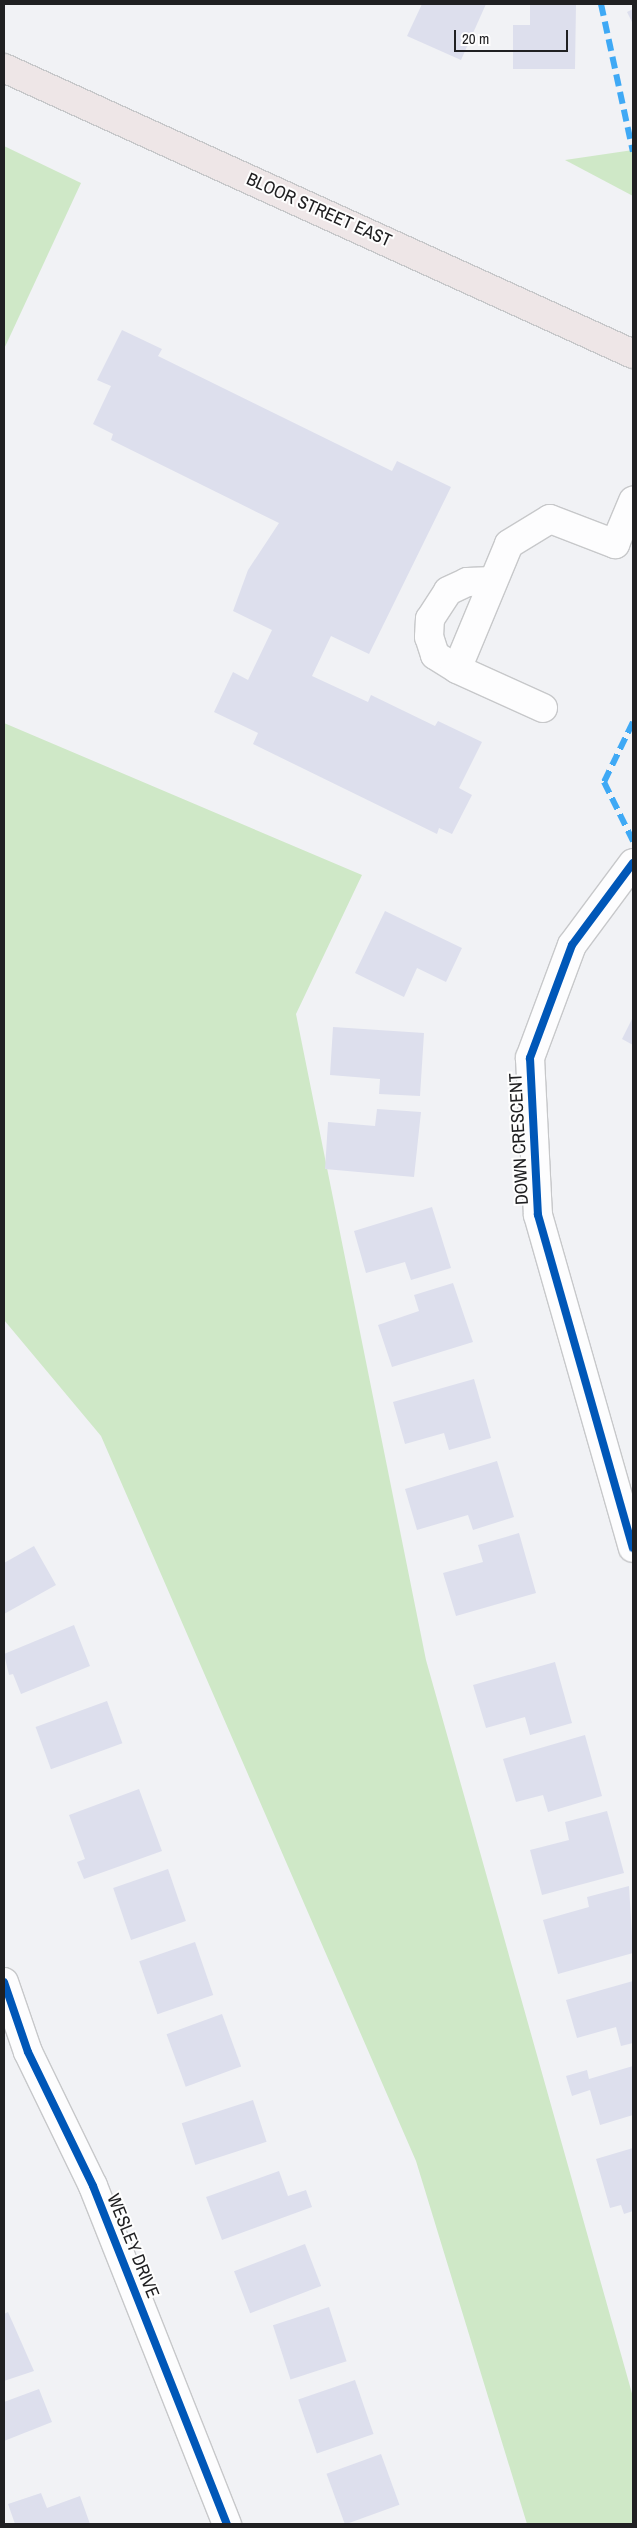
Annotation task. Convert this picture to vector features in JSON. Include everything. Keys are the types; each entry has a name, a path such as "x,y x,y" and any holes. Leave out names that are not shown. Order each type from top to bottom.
{"main road":[{"name":"BLOOR STREET EAST","path":"4,68 633,354"}],"street":[{"path":"456,669 509,544 550,519 615,544 633,501"},
{"path":"493,581 467,582 448,591 430,619 429,638 435,655 456,669 543,708"},
{"name":"DOWN CRESCENT","path":"633,863 572,944 530,1058 538,1215 633,1548"},
{"name":"WESLEY DRIVE","path":"4,1982 28,2052 93,2186 227,2524"}],"green space":[{"path":"4,146 81,183 4,349"},
{"path":"633,150 633,196 565,160"},
{"path":"4,723 362,875 296,1014 426,1660 633,2397 633,2524 527,2524 416,2161 101,1436 4,1320"}],"building":[{"path":"422,4 486,4 461,60 407,36"},
{"path":"530,4 576,4 575,69 513,69 513,25 530,25"},
{"path":"633,9 633,24 627,12"},
{"path":"122,330 162,349 158,356 392,471 397,461 451,487 369,654 331,636 312,676 368,702 371,695 435,726 438,721 482,742 459,788 472,795 452,834 439,828 437,834 253,744 258,733 214,712 233,672 248,680 272,630 233,611 248,570 279,523 111,440 113,434 93,424 111,386 97,380"},
{"path":"385,911 462,948 446,982 417,968 404,997 355,973"},
{"path":"633,1017 633,1045 622,1039"},
{"path":"333,1027 424,1033 420,1096 379,1094 380,1079 330,1075"},
{"path":"377,1109 421,1112 414,1177 325,1169 328,1122 375,1126"},
{"path":"432,1207 451,1268 411,1280 405,1262 366,1273 354,1231"},
{"path":"453,1283 473,1342 392,1367 378,1325 419,1311 414,1295"},
{"path":"474,1379 491,1438 449,1450 444,1433 405,1444 393,1402"},
{"path":"497,1461 514,1517 473,1530 468,1515 417,1530 405,1489"},
{"path":"519,1533 536,1593 456,1616 443,1573 483,1562 478,1545"},
{"path":"34,1546 56,1585 4,1614 4,1563"},
{"path":"74,1625 90,1666 21,1694 13,1674 9,1675 4,1654"},
{"path":"555,1662 572,1723 530,1735 525,1717 486,1728 473,1685"},
{"path":"107,1701 122,1743 51,1769 36,1727"},
{"path":"585,1735 602,1796 548,1812 543,1795 516,1802 503,1759"},
{"path":"139,1789 162,1851 84,1879 77,1862 85,1859 69,1815"},
{"path":"607,1811 624,1873 542,1895 530,1850 569,1840 565,1822"},
{"path":"168,1869 186,1921 131,1940 113,1888"},
{"path":"629,1886 633,1953 558,1974 543,1920 589,1907 587,1897"},
{"path":"195,1942 213,1995 157,2014 139,1961"},
{"path":"633,1981 633,2043 621,2046 616,2027 577,2038 566,2000"},
{"path":"222,2014 241,2067 186,2087 167,2034"},
{"path":"633,2066 633,2115 600,2125 590,2090 572,2096 566,2076 587,2070 589,2079"},
{"path":"253,2100 267,2142 195,2165 182,2123"},
{"path":"633,2148 633,2211 624,2214 621,2205 610,2208 596,2159"},
{"path":"279,2171 288,2196 306,2190 312,2207 222,2240 206,2197"},
{"path":"305,2244 321,2286 250,2313 234,2271"},
{"path":"329,2307 347,2361 291,2379 273,2325"},
{"path":"8,2312 34,2371 4,2381 4,2314"},
{"path":"355,2380 374,2434 317,2453 298,2400"},
{"path":"39,2389 52,2422 4,2441 4,2402"},
{"path":"381,2454 399,2505 345,2524 326,2474"},
{"path":"41,2493 47,2508 80,2496 90,2524 15,2524 8,2504"}],"marked path":[{"path":"601,4 633,152"},
{"path":"633,722 604,782 633,841"}],"cycle path":[{"path":"633,863 572,945 530,1058 538,1215 633,1548"},
{"path":"4,1982 28,2052 93,2186 227,2524"}]}
